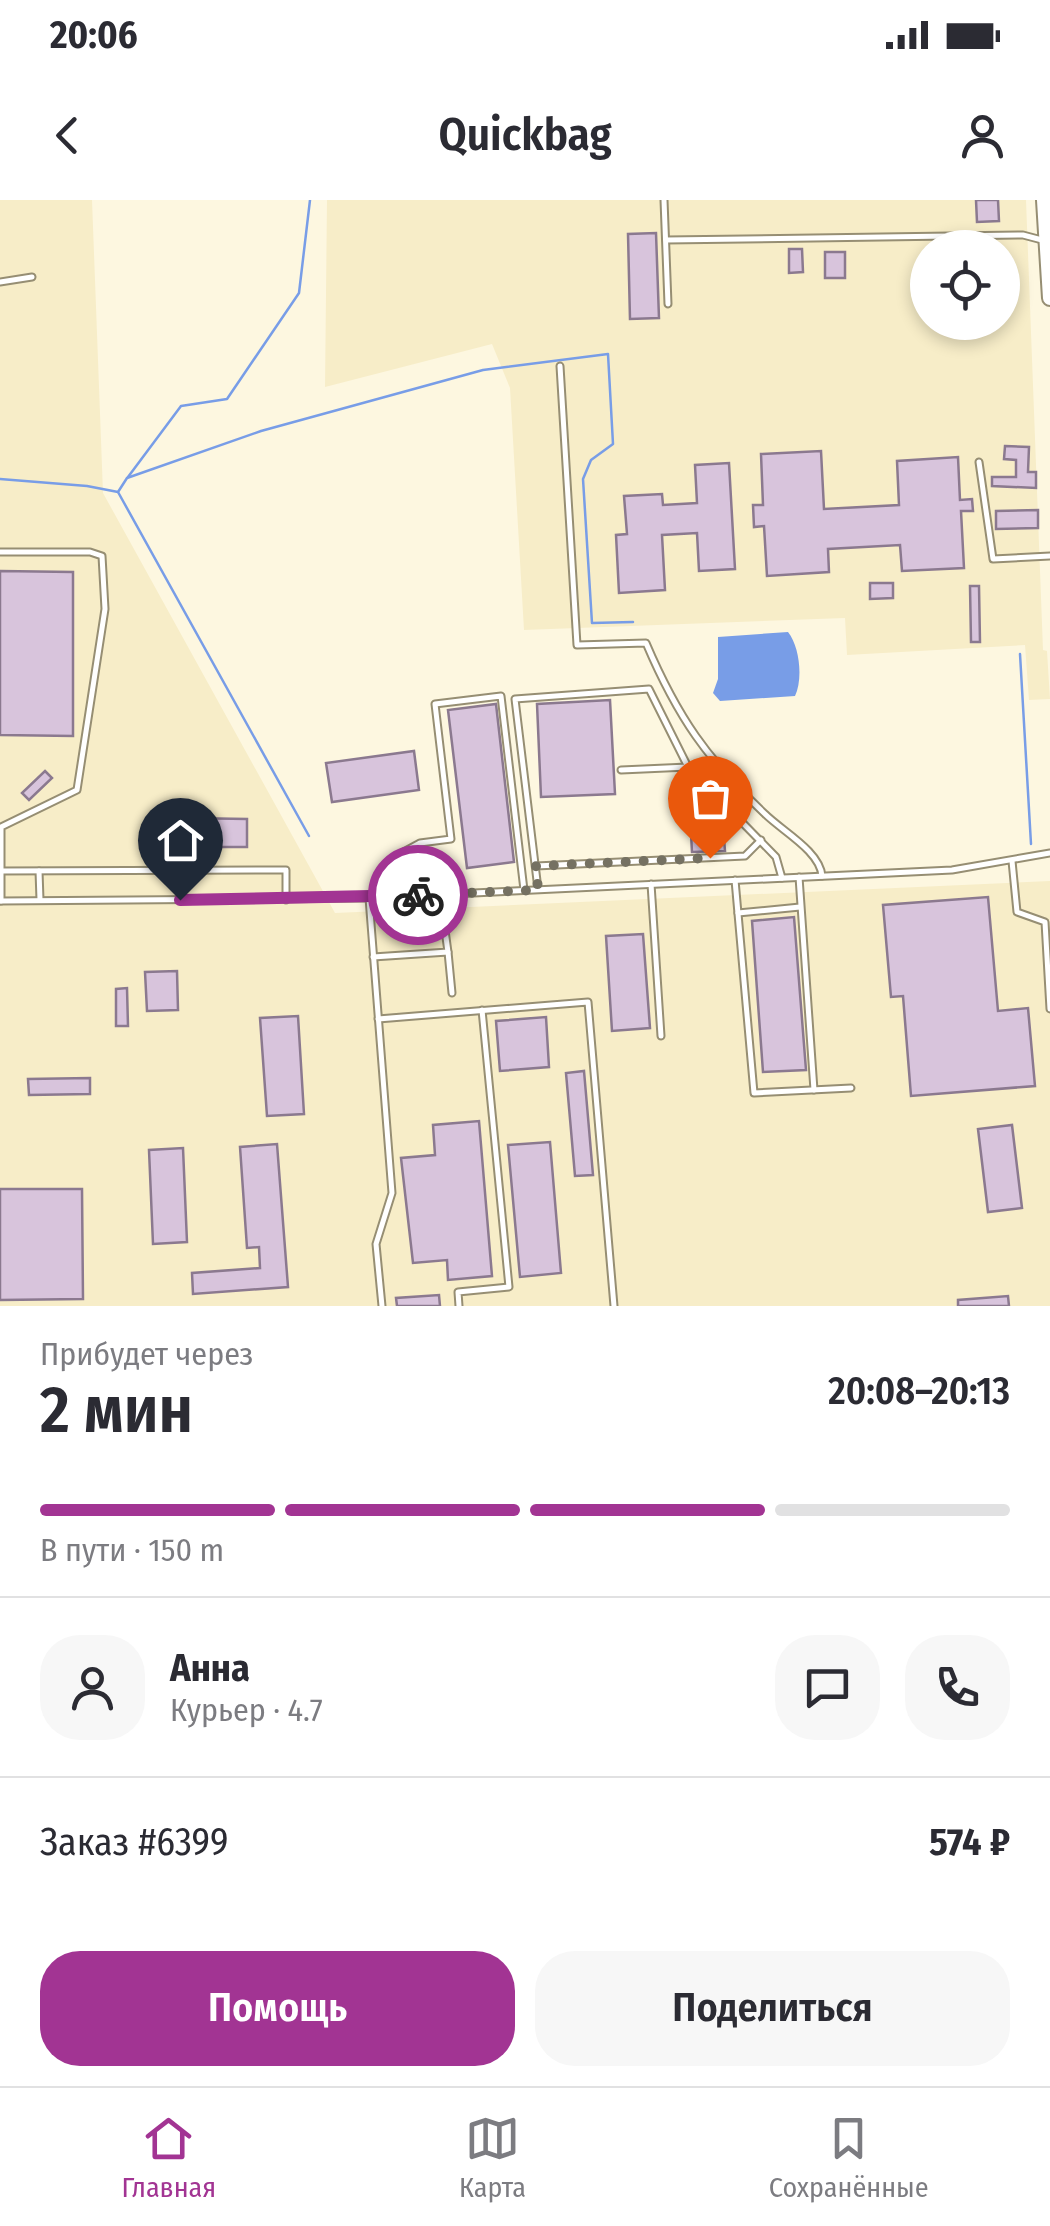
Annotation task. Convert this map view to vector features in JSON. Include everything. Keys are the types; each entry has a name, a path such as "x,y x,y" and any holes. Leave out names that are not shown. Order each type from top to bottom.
{"main road":[{"path":"1044,200 1050,298"}],"lane":[{"path":"664,200 668,304"},
{"path":"666,240 1048,235"},
{"path":"0,282 32,277"},
{"path":"560,366 576,644 646,643 667,691 710,758 816,859 822,876"},
{"path":"979,462 993,559 1050,556"},
{"path":"0,552 90,552 102,556 106,609 77,790 1,827 0,900 369,898 952,870 1050,853"},
{"path":"538,890 515,698 649,689 688,766 776,856 782,878"},
{"path":"400,896 398,855 420,843 452,839 435,704 501,696 524,890"},
{"path":"621,770 688,766"},
{"path":"536,866 745,856 761,840"},
{"path":"1012,861 1018,912 1045,922 1050,1009"},
{"path":"1,872 286,870 286,900"},
{"path":"38,871 40,900"},
{"path":"799,877 814,1090"},
{"path":"735,880 754,1093 852,1088"},
{"path":"650,884 661,1036"},
{"path":"369,898 392,1194 376,1244 382,1306"},
{"path":"738,913 800,907"},
{"path":"444,924 452,993"},
{"path":"373,957 448,952"},
{"path":"378,1019 588,1002 614,1306"},
{"path":"459,1306 458,1292 509,1287 482,1010"}],"shaded area":[{"path":"0,200 92,200 103,493 335,913 1050,881 1050,1306 0,1306"},
{"path":"327,200 1026,200 1043,650 1047,651 1050,699 1029,700 1025,645 847,655 845,618 524,630 510,388 492,344 325,387"}],"water":[{"path":"788,632 799,663 795,696 720,701 713,693 718,679 718,637"}],"building":[{"path":"976,200 998,200 999,221 977,222"},
{"path":"656,233 659,318 630,319 628,234"},
{"path":"789,249 802,249 803,272 789,273"},
{"path":"825,252 845,252 845,278 825,278"},
{"path":"1005,446 1029,447 1028,472 1036,472 1036,488 992,486 992,477 1016,477 1016,460 1004,459"},
{"path":"821,451 824,509 899,505 897,461 958,457 960,500 972,499 973,511 961,511 964,568 902,571 900,545 828,549 829,572 767,576 764,526 754,527 753,505 763,505 761,454"},
{"path":"729,463 735,569 699,571 697,533 662,535 665,590 619,593 616,535 627,534 624,496 662,494 663,505 697,503 695,465"},
{"path":"1038,510 1038,528 996,529 996,511"},
{"path":"0,571 73,572 73,736 0,735"},
{"path":"870,583 893,583 893,598 870,599"},
{"path":"970,586 979,586 980,642 971,642"},
{"path":"610,700 615,794 541,797 537,704"},
{"path":"496,704 514,862 467,868 448,710"},
{"path":"414,751 419,790 332,802 326,763"},
{"path":"45,771 52,778 29,800 22,793"},
{"path":"722,813 725,851 692,852 690,815"},
{"path":"187,818 247,819 247,847 187,847"},
{"path":"988,897 998,1011 1028,1008 1035,1086 911,1096 903,996 891,997 883,905"},
{"path":"794,917 806,1070 763,1072 752,921"},
{"path":"643,934 650,1028 612,1031 606,936"},
{"path":"177,971 178,1010 147,1011 145,972"},
{"path":"127,988 128,1026 116,1026 116,989"},
{"path":"298,1016 304,1114 267,1116 260,1018"},
{"path":"546,1017 549,1067 500,1071 496,1021"},
{"path":"584,1071 593,1175 575,1176 566,1073"},
{"path":"90,1078 90,1094 29,1095 28,1079"},
{"path":"479,1121 492,1276 448,1280 447,1260 413,1263 401,1158 435,1155 433,1125"},
{"path":"1012,1125 1022,1208 988,1212 978,1129"},
{"path":"550,1142 561,1273 520,1277 508,1145"},
{"path":"277,1144 288,1287 193,1294 192,1273 260,1268 259,1247 247,1248 240,1147"},
{"path":"183,1148 187,1242 153,1244 149,1150"},
{"path":"0,1189 82,1189 83,1299 0,1300"},
{"path":"439,1295 440,1306 397,1306 396,1298"},
{"path":"1008,1296 1009,1306 958,1306 958,1300"}],"waterway":[{"path":"128,477 181,406 227,399 299,293 310,200"},
{"path":"309,836 118,492 127,478 261,431 483,370 608,354 613,444 591,460 583,479 592,623 633,622"},
{"path":"0,479 118,492"},
{"path":"1020,654 1031,844"}],"way so far":[{"path":"418,895 538,890 536,866 710,858"}],"route":[{"path":"180,900 418,895"}]}
